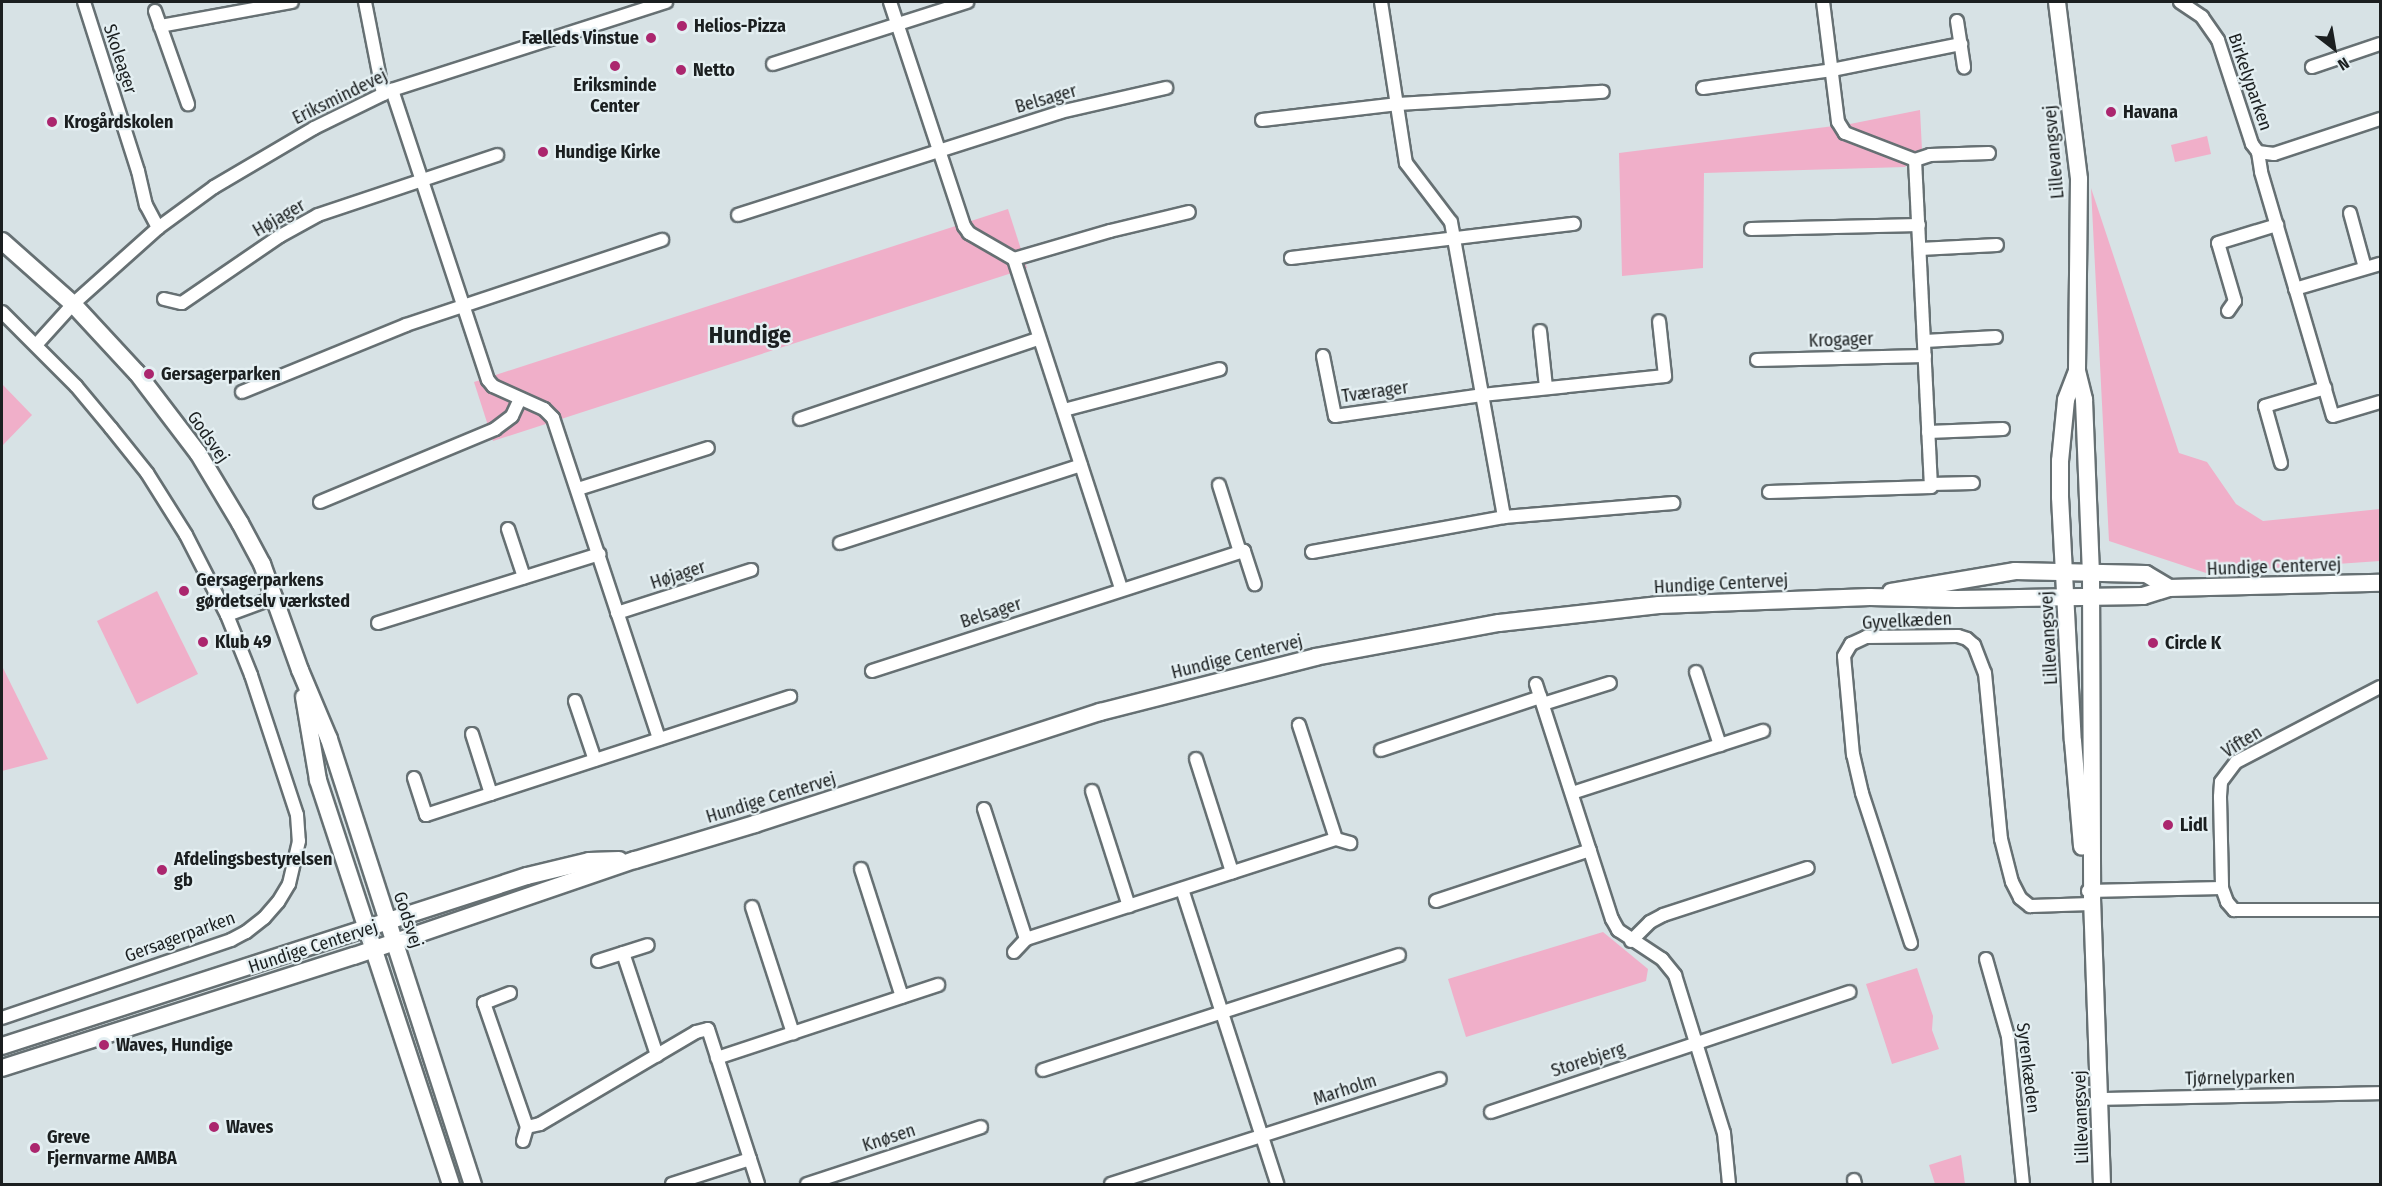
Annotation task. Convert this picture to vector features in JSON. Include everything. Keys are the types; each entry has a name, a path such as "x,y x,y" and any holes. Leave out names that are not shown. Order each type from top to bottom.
{"street":[{"name":"Skoleager","path":"84,2 138,171 146,205 158,228"},
{"path":"160,26 292,2"},
{"path":"365,2 388,92 422,179 490,383 544,409 553,418 659,739"},
{"name":"Eriksmindevej","path":"73,304 158,228 214,187 314,128 388,92 666,2"},
{"path":"890,2 964,226 969,233 1014,259 1038,339 1064,410 1121,589"},
{"path":"773,64 967,2"},
{"path":"1381,2 1406,163 1448,216 1454,236 1504,517"},
{"path":"1823,2 1838,122 1845,133 1915,160 1930,155 1989,153"},
{"name":"Lillevangsvej","path":"2057,2 2079,179 2077,371 2084,400 2091,572 2091,896 2103,1185"},
{"name":"Birkelyparken","path":"2180,2 2202,17 2213,31 2252,144 2258,152 2295,289 2333,416 2380,402"},
{"path":"155,11 188,104"},
{"path":"1957,21 1964,67"},
{"path":"1703,88 1832,70 1961,44"},
{"path":"2312,67 2380,44"},
{"name":"Belsager","path":"738,215 1060,112 1166,88"},
{"path":"1262,120 1398,104 1603,92"},
{"name":"Birkelyparken","path":"2258,152 2274,154 2380,119"},
{"name":"Højager","path":"164,298 182,303 280,236 318,215 497,155"},
{"path":"1915,160 1931,484"},
{"path":"1014,259 1110,231 1189,212"},
{"path":"2350,213 2365,268"},
{"path":"1291,258 1454,236 1574,224"},
{"path":"1751,229 1919,225"},
{"path":"2228,311 2235,301 2218,243 2277,225"},
{"path":"242,392 406,325 662,240"},
{"name":"Godsvej","path":"2,241 73,304 137,373 198,453 240,523 276,597 300,670 329,739 473,1185"},
{"path":"1920,249 1997,245"},
{"path":"2295,289 2380,264"},
{"path":"36,345 73,304"},
{"name":"Gersagerparken","path":"2,312 76,386 147,473 186,535 227,615 251,675 297,815 299,841 295,864 283,893 264,918 231,940 2,1018"},
{"name":"Tværager","path":"1323,356 1335,417 1546,387 1665,376 1659,321"},
{"path":"1540,331 1546,387"},
{"path":"1924,341 1996,337"},
{"path":"800,419 1038,339"},
{"name":"Krogager","path":"1757,360 1925,356"},
{"path":"1064,410 1220,369"},
{"name":"Lillevangsvej","path":"2077,371 2066,400 2060,497 2073,741 2091,896"},
{"path":"2281,463 2265,406 2325,388"},
{"path":"320,501 495,429 512,416 520,399"},
{"path":"1928,432 2003,429"},
{"path":"578,489 708,448"},
{"path":"840,543 1082,465"},
{"path":"1770,492 1931,487 1931,484 1973,483"},
{"path":"1219,485 1240,552 1244,551 1255,584"},
{"path":"1312,552 1504,517 1673,503"},
{"path":"508,530 524,577"},
{"name":"Belsager","path":"872,670 1240,552"},
{"path":"378,622 599,554"},
{"name":"Højager","path":"617,613 750,570"},
{"name":"Hundige Centervej","path":"1870,597 1987,574 2065,570 2146,574 2169,588"},
{"name":"Hundige Centervej","path":"2,1068 373,949 635,860 755,824 1100,712 1315,657 1498,623 1648,607 1870,597 1957,599 2143,596 2169,588 2380,583"},
{"path":"227,615 276,597"},
{"name":"Gyvelkæden","path":"1911,943 1862,793 1853,755 1844,656 1851,644 1866,637 1958,636 1974,645 1985,673 2001,839 2012,882 2020,898 2030,906 2091,896"},
{"name":"Godsvej","path":"300,670 318,780 451,1185"},
{"path":"1696,672 1720,745"},
{"path":"1381,750 1542,700 1610,683"},
{"path":"1536,684 1611,919 1618,930 1631,941 1662,959 1675,975 1724,1133 1729,1185"},
{"name":"Viften","path":"2222,888 2220,797 2221,782 2227,771 2236,762 2380,687"},
{"path":"414,778 426,815 790,697"},
{"path":"575,701 595,760"},
{"path":"1299,725 1336,839"},
{"path":"1572,793 1763,731"},
{"path":"472,734 491,794"},
{"path":"1196,759 1232,872"},
{"path":"1092,791 1129,906"},
{"path":"984,809 1026,939"},
{"path":"1014,952 1026,939 1182,888 1336,839 1350,843"},
{"path":"1436,902 1590,850"},
{"name":"Hundige Centervej","path":"2,1046 527,876 590,861 635,860"},
{"path":"1631,941 1650,922 1663,915 1808,868"},
{"path":"861,869 902,997"},
{"path":"1182,888 1277,1185"},
{"path":"2091,896 2222,888 2227,902 2234,910 2380,910"},
{"path":"752,907 793,1033"},
{"path":"598,961 648,945"},
{"path":"623,953 657,1055"},
{"path":"1043,1070 1399,955"},
{"name":"Syrenkæden","path":"1986,959 2008,1037 2024,1185"},
{"path":"717,1058 938,985"},
{"name":"Storebjerg","path":"1491,1112 1849,992"},
{"path":"510,993 484,1003 526,1127 523,1141"},
{"path":"526,1127 540,1124 696,1032 708,1029 758,1185"},
{"name":"Marholm","path":"1111,1185 1440,1078"},
{"name":"Tjørnelyparken","path":"2099,1099 2380,1093"},
{"name":"Knøsen","path":"807,1185 981,1126"},
{"path":"672,1185 750,1159"}],"shaded area":[{"path":"1920,110 1922,150 1905,167 1704,173 1703,268 1622,276 1619,153 1850,124"},
{"path":"2207,136 2211,154 2175,162 2171,145"},
{"path":"2091,188 2179,453 2207,462 2236,504 2263,521 2380,509 2380,561 2206,573 2109,541"},
{"path":"1008,209 1027,268 493,441 474,382"},
{"path":"2,384 32,415 2,446"},
{"path":"157,591 198,674 137,704 97,621"},
{"path":"2,666 48,759 2,771"},
{"path":"1603,932 1648,969 1646,981 1466,1037 1448,979"},
{"path":"1917,968 1933,1016 1932,1030 1939,1049 1892,1064 1866,984"},
{"path":"1961,1155 1965,1184 1935,1184 1929,1165"}],"place":[{"name":"Helios-Pizza","path":"682,26"},
{"name":"Fælleds Vinstue","path":"651,38"},
{"name":"Eriksminde Center","path":"615,66"},
{"name":"Netto","path":"681,70"},
{"name":"Havana","path":"2111,112"},
{"name":"Krogårdskolen","path":"52,122"},
{"name":"Hundige Kirke","path":"543,152"},
{"name":"Gersagerparken","path":"149,374"},
{"name":"Gersagerparkens gørdetselv værksted","path":"184,591"},
{"name":"Klub 49","path":"203,642"},
{"name":"Circle K","path":"2153,643"},
{"name":"Lidl","path":"2168,825"},
{"name":"Afdelingsbestyrelsen gb","path":"162,870"},
{"name":"Waves, Hundige","path":"104,1045"},
{"name":"Waves","path":"214,1127"},
{"name":"Greve Fjernvarme AMBA","path":"35,1148"}],"district":[{"name":"Hundige","path":"750,336"}]}
